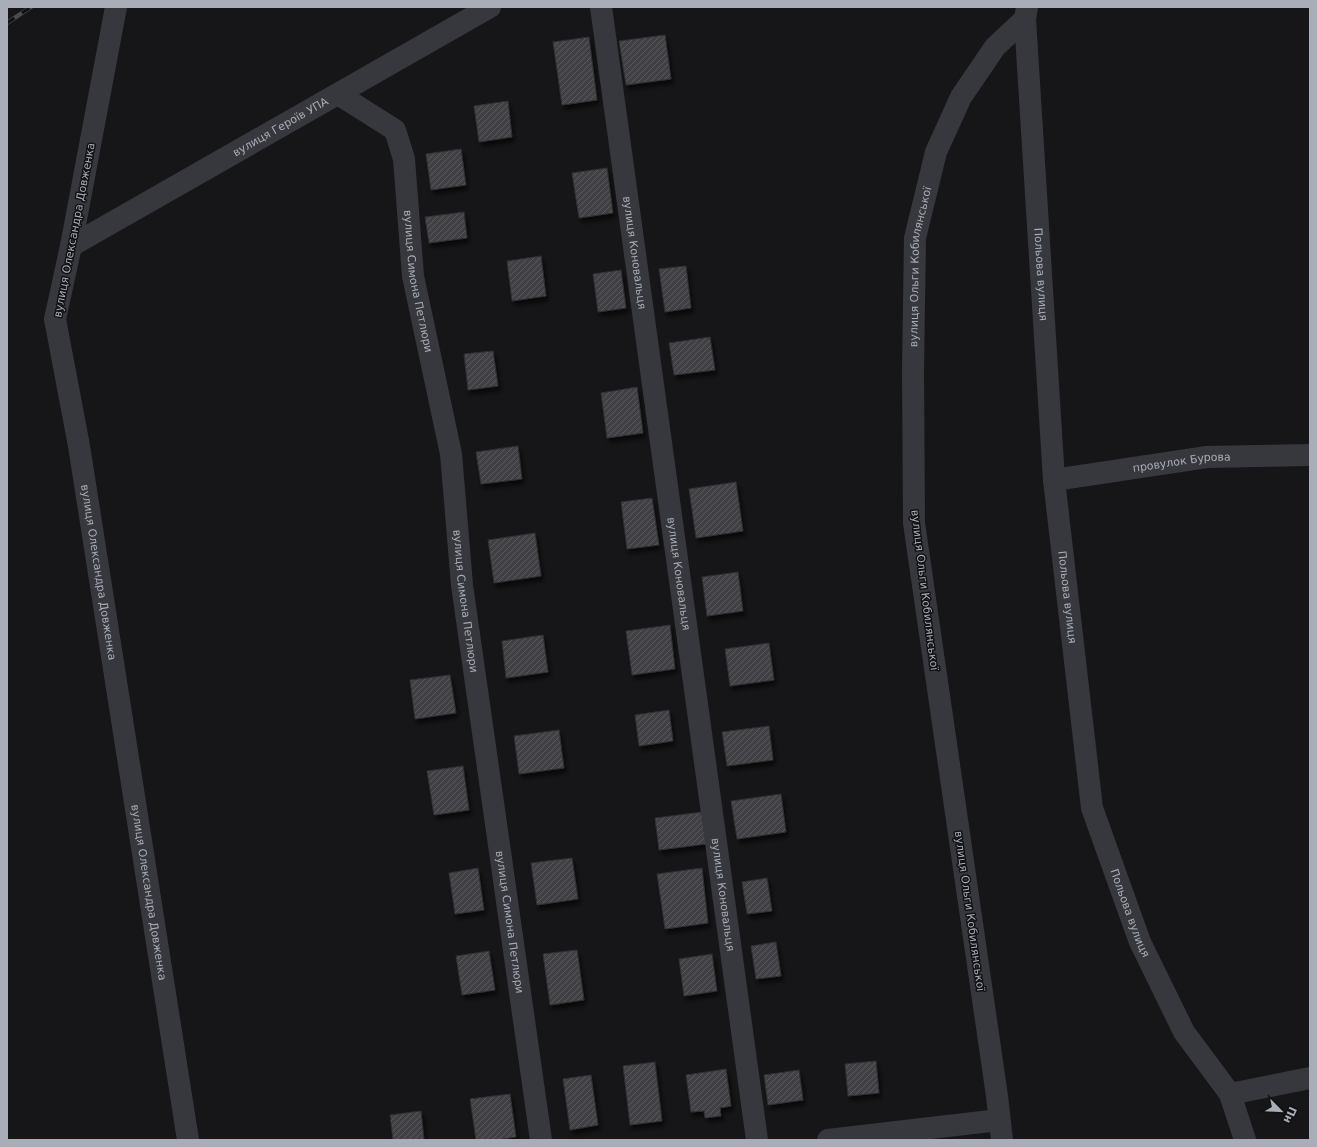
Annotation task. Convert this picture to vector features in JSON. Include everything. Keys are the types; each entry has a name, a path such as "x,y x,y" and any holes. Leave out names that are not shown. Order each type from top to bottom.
{"street":[{"name":"вулиця Олександра Довженка","path":"116,7 71,246 55,319 79,446 188,1140"},
{"name":"вулиця Героїв УПА","path":"71,246 490,7"},
{"name":"вулиця Коновальця","path":"601,7 757,1140"},
{"name":"Польова вулиця","path":"1026,13 1054,480 1092,808 1140,942 1184,1032 1230,1094 1245,1140"},
{"name":"вулиця Ольги Кобилянської","path":"1000,1130 996,1088 914,523 913,371 915,246 936,152 961,97 995,47 1026,13"},
{"name":"вулиця Симона Петлюри","path":"338,94 395,130 404,159 413,276 451,454 462,585 541,1140"},
{"name":"провулок Бурова","path":"1054,480 1208,457 1310,455"},
{"path":"1230,1094 1310,1078"},
{"path":"828,1140 1000,1130"}],"building":[{"path":"665,35 671,79 626,85 619,41"},
{"path":"589,37 597,100 562,105 553,42"},
{"path":"508,101 512,137 479,142 474,106"},
{"path":"461,149 466,185 431,190 426,154"},
{"path":"607,168 613,213 579,218 572,173"},
{"path":"464,212 467,238 429,243 425,217"},
{"path":"541,256 546,296 512,301 507,261"},
{"path":"686,266 691,308 665,312 659,269"},
{"path":"621,270 626,308 598,312 593,274"},
{"path":"710,337 715,370 674,375 669,343"},
{"path":"493,351 498,386 468,390 464,354"},
{"path":"637,387 643,433 607,438 601,393"},
{"path":"518,446 522,479 481,484 476,452"},
{"path":"736,482 743,531 696,538 689,489"},
{"path":"652,498 659,545 627,549 621,502"},
{"path":"535,533 541,576 494,583 488,540"},
{"path":"738,572 743,611 707,616 702,577"},
{"path":"670,625 675,669 632,675 626,631"},
{"path":"543,635 548,672 506,678 502,641"},
{"path":"769,643 774,680 730,686 725,649"},
{"path":"450,675 456,713 415,719 410,680"},
{"path":"669,710 673,741 639,746 635,715"},
{"path":"769,726 773,760 727,766 722,732"},
{"path":"559,730 564,768 519,774 514,736"},
{"path":"463,766 469,810 434,815 427,771"},
{"path":"781,794 786,832 737,839 731,801"},
{"path":"702,812 706,844 659,850 655,818"},
{"path":"572,858 578,899 537,905 531,863"},
{"path":"478,868 484,910 455,914 449,873"},
{"path":"702,868 708,923 665,929 657,874"},
{"path":"767,878 772,911 747,914 742,882"},
{"path":"776,942 781,976 756,979 751,946"},
{"path":"577,950 584,1000 550,1005 543,954"},
{"path":"489,951 495,990 462,995 456,956"},
{"path":"712,954 717,991 684,996 679,959"},
{"path":"876,1061 879,1093 848,1096 845,1064"},
{"path":"655,1062 662,1121 630,1125 623,1066"},
{"path":"726,1069 731,1106 720,1108 721,1116 705,1118 704,1111 691,1112 686,1075"},
{"path":"799,1070 803,1100 768,1105 764,1075"},
{"path":"591,1075 598,1125 570,1130 563,1079"},
{"path":"510,1094 516,1137 496,1140 476,1140 470,1099"},
{"path":"421,1111 424,1140 393,1140 390,1115"}],"railway":[{"path":"7,23 31,7"}]}
